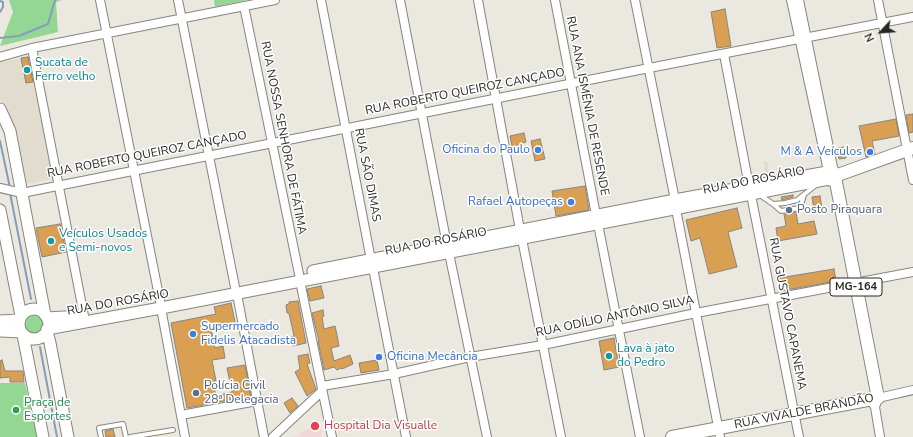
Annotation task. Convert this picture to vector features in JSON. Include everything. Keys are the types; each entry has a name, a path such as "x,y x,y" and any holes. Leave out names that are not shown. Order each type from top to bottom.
{"main road":[{"path":"0,109 10,131 18,192 47,323 68,437"},
{"path":"832,175 910,149"},
{"name":"RUA DO ROSÁRIO","path":"47,323 161,305 832,175"},
{"name":"MG-164","path":"832,175 874,402"},
{"path":"0,210 20,318 19,328 43,437"},
{"name":"RUA DO ROSÁRIO","path":"47,323 161,305"},
{"path":"0,321 20,318 28,310 33,309 42,312 47,323"},
{"path":"0,331 22,339 27,337 36,339 40,337 47,323"},
{"name":"RUA VIVALDE BRANDÃO","path":"672,437 720,433 794,414 874,402"}],"street":[{"path":"100,0 161,305 185,437"},
{"path":"178,0 264,437"},
{"path":"0,57 32,48 107,34 249,3 275,0"},
{"name":"RUA SÃO DIMAS","path":"320,0 406,437"},
{"path":"400,0 448,249 487,437"},
{"path":"478,0 521,235 561,437"},
{"name":"RUA ANA ISMÊNIA DE RESENDE","path":"555,0 640,437"},
{"path":"635,0 720,433"},
{"path":"791,0 803,38 832,175"},
{"path":"799,0 803,38"},
{"path":"878,0 910,149 913,180"},
{"name":"RUA NOSSA SENHORA DE FÁTIMA","path":"249,3 272,143 332,437"},
{"name":"RUA ROBERTO QUEIROZ CANÇADO","path":"18,192 913,17"},
{"path":"32,48 84,316"},
{"name":"RUA GUSTAVO CAPANEMA","path":"724,54 799,437"},
{"path":"3,189 18,192"},
{"name":"RUA ODÍLIO ANTÔNIO SILVA","path":"322,389 470,357 542,345 771,298 913,272"},
{"path":"273,437 322,389"},
{"name":"RUA VIVALDE BRANDÃO","path":"874,402 913,390"},
{"path":"181,415 257,401"},
{"path":"874,402 880,437"}],"lane":[{"path":"773,204 797,200 832,175"},
{"path":"752,191 773,204 781,211 800,208 805,194"},
{"path":"101,437 99,428 123,424 126,437"},
{"path":"130,437 173,430"}],"shaded area":[{"path":"29,57 53,179 27,184 15,132 5,107 0,99 0,62"},
{"path":"764,161 767,161 770,177 766,177"},
{"name":"Hospital Dia Visualle","path":"319,419 322,437 292,437 300,435 300,432 309,429 309,422"}],"green space":[{"path":"9,0 62,0 56,2 58,32 0,46 13,12"},
{"path":"214,0 247,0 215,7"},
{"path":"34,314 41,317 44,324 41,331 34,334 27,331 24,324 27,317"},
{"name":"Praça de Esportes","path":"0,383 25,383 37,437 0,437"}],"building":[{"path":"725,9 731,46 717,48 711,12"},
{"name":"Sucata de Ferro velho","path":"28,57 33,82 26,83 21,58"},
{"path":"913,114 913,132 909,133 906,115"},
{"path":"896,119 899,136 872,141 875,154 866,157 859,126"},
{"path":"524,133 526,142 520,144 521,149 513,151 510,136"},
{"name":"Oficina do Paulo","path":"540,139 545,159 535,161 531,141"},
{"path":"843,147 846,158 839,159 836,149"},
{"name":"Rafael Autopeças","path":"585,186 589,210 556,216 552,191"},
{"path":"793,195 793,197 782,200 781,197"},
{"path":"820,196 822,208 814,210 812,197"},
{"path":"737,208 742,228 728,232 737,267 709,274 700,238 691,241 686,220"},
{"path":"796,212 798,224 814,221 817,234 778,241 776,228 786,226 784,214"},
{"name":"Veículos Usados e Semi-novos","path":"60,224 66,252 42,257 36,228"},
{"path":"834,269 836,281 781,291 779,278"},
{"path":"321,286 324,298 310,301 307,289"},
{"path":"298,301 306,343 293,346 291,337 294,336 286,305 289,304 289,302"},
{"path":"231,303 235,322 211,329 215,348 223,346 225,358 212,360 216,381 213,381 216,396 232,392 227,368 245,365 251,396 187,408 171,323 216,314 214,307"},
{"path":"323,310 324,316 322,317 324,329 335,326 337,335 339,346 331,348 334,361 350,355 353,364 342,369 337,370 334,367 324,370 312,313"},
{"name":"Lava à jato do Pedro","path":"614,338 619,367 604,370 599,341"},
{"path":"308,354 310,363 307,364 316,389 307,396 295,372 300,369 298,356"},
{"path":"2,360 5,371 23,371 24,382 10,382 10,377 0,378 0,361"},
{"path":"377,360 379,370 361,373 359,363"},
{"path":"292,398 298,406 290,413 284,403"},
{"path":"113,429 115,437 106,437 105,431"}],"waterway":[{"path":"0,38 19,36 48,24 55,0"},
{"path":"0,1 3,2 3,7 0,12"},
{"path":"0,141 10,188"},
{"path":"10,193 31,299"},
{"path":"40,347 57,437"}],"place":[{"name":"Sucata de Ferro velho","path":"27,70"},
{"name":"Oficina do Paulo","path":"538,150"},
{"name":"M & A Veículos","path":"870,152"},
{"name":"Rafael Autopeças","path":"571,202"},
{"name":"Posto Piraquara","path":"789,210"},
{"name":"Veículos Usados e Semi-novos","path":"51,241"},
{"name":"Supermercado Fidelis Atacadista","path":"193,334"},
{"name":"Lava à jato do Pedro","path":"609,356"},
{"name":"Oficina Mecância","path":"379,357"},
{"name":"Polícia Civil 28ª Delegacia","path":"196,393"},
{"name":"Praça de Esportes","path":"16,410"},
{"name":"Hospital Dia Visualle","path":"315,426"}]}
